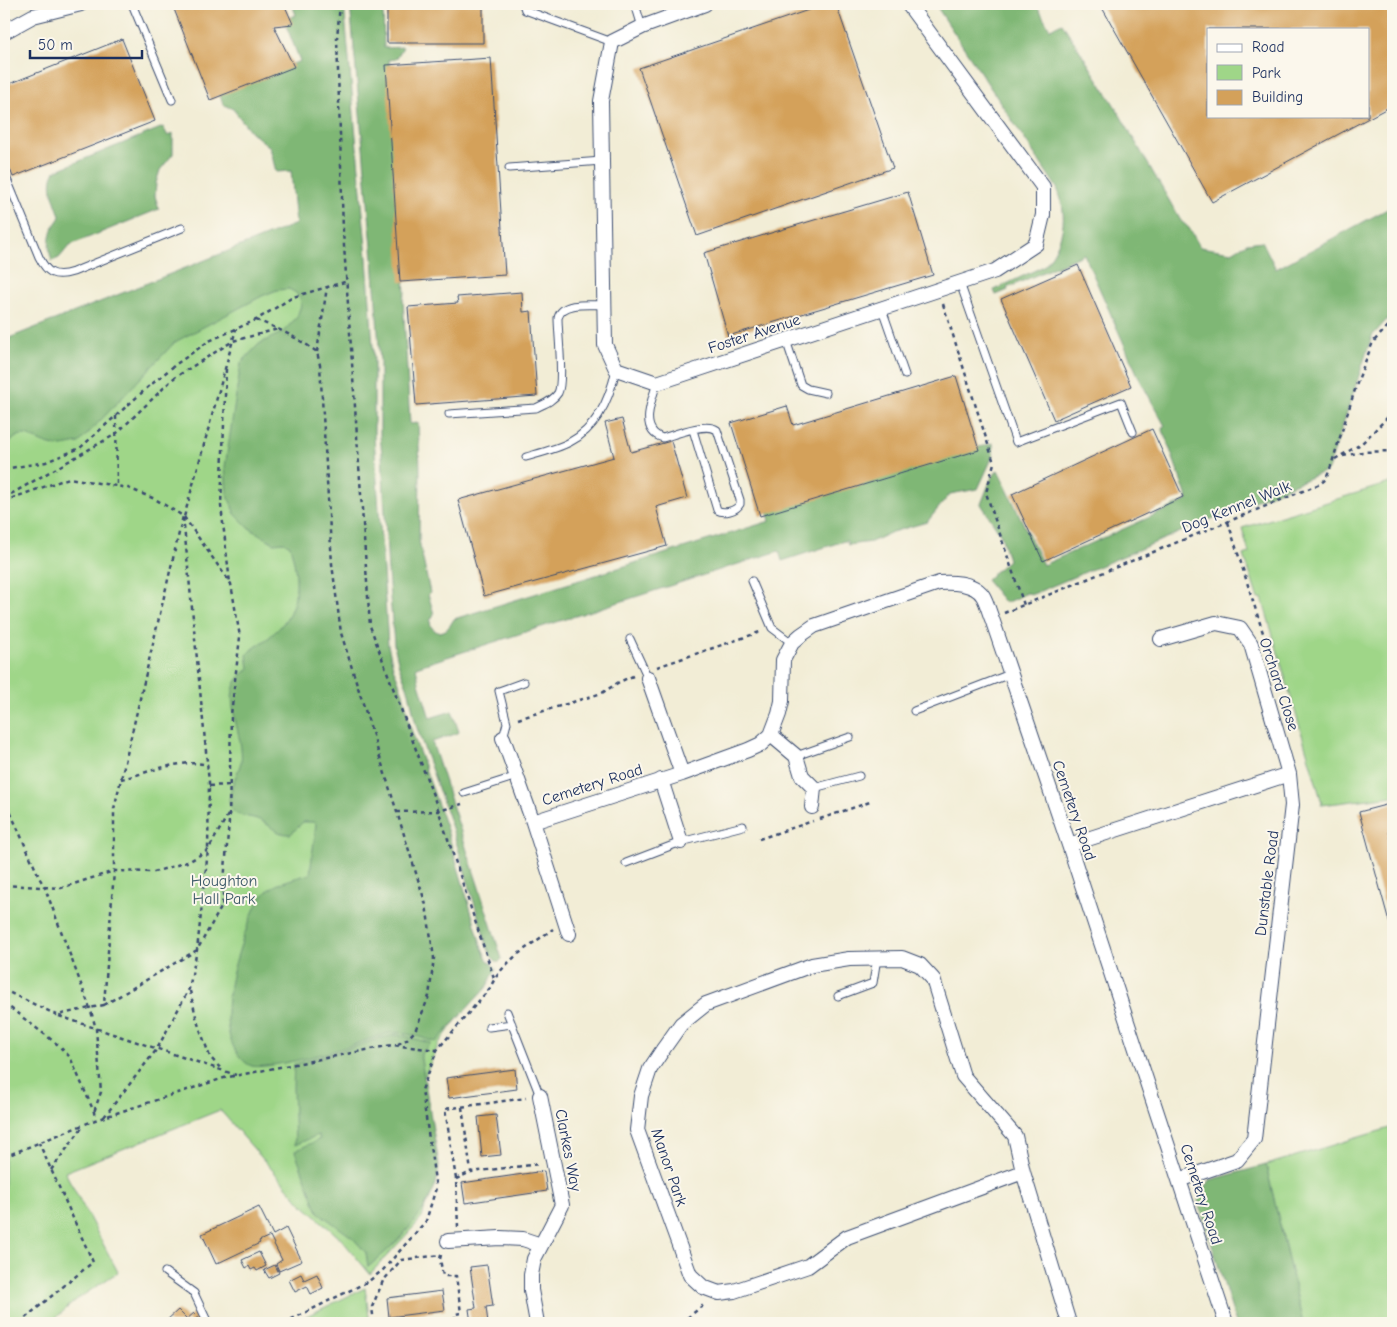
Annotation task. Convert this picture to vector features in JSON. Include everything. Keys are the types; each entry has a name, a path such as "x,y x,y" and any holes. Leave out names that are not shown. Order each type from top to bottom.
{"street":[{"path":"4,32 33,16 82,4"},
{"path":"658,383 616,369 605,345 601,101 612,42 642,27 705,4"},
{"name":"Foster Avenue","path":"658,383 960,284 995,271 1036,244 1043,215 1043,187 908,4"},
{"name":"Cemetery Road","path":"792,643 814,626 939,584 953,582 966,585 982,595 992,619 1068,845 1226,1323"},
{"name":"Orchard Close","path":"1161,639 1216,623 1240,628 1251,644 1289,774"},
{"path":"792,643 783,660 782,700 771,735 796,756 802,776 814,788 812,807"},
{"path":"648,678 682,774"},
{"name":"Cemetery Road","path":"533,822 682,774 748,750 761,744 771,735"},
{"name":"Cemetery Road","path":"503,738 533,822 566,927"},
{"path":"1068,845 1289,774"},
{"name":"Dunstable Road","path":"1179,1180 1237,1160 1254,1139 1292,805 1289,774"},
{"name":"Cemetery Road","path":"661,780 681,842"},
{"name":"Manor Park","path":"719,1293 703,1287 690,1275 637,1130 641,1096 650,1069 681,1024 706,1004 812,966 848,959 902,958 920,965 933,979 963,1076 1015,1136 1023,1172 1069,1323"},
{"name":"Clarkes Way","path":"537,1323 531,1290 534,1259 562,1205 540,1096"},
{"path":"719,1293 734,1291 808,1266 847,1237 1023,1172"},
{"path":"453,1241 500,1238 523,1239 541,1246"}],"lane":[{"path":"132,4 172,100"},
{"path":"524,4 525,10 612,42"},
{"path":"635,4 642,27"},
{"path":"509,168 602,161"},
{"path":"4,172 43,266 52,274 64,275 73,272 182,228"},
{"path":"960,284 1016,442 1121,402 1133,432"},
{"path":"449,414 536,408 548,403 554,398 560,387 558,318 560,312 565,308 604,304"},
{"path":"882,309 904,374"},
{"path":"786,340 801,385 808,389 826,393"},
{"path":"526,457 568,443 580,436 596,419 604,406 616,369"},
{"path":"658,383 648,417 653,432 663,438 693,430 709,426 717,430 740,500 740,504 736,509 723,512 717,510 693,430"},
{"path":"752,581 772,628 792,643"},
{"path":"630,639 648,678"},
{"path":"914,711 1010,674"},
{"path":"503,738 507,723 499,691 524,682"},
{"path":"796,756 850,737"},
{"path":"464,793 517,776"},
{"path":"814,788 859,776"},
{"path":"626,863 681,842 743,826"},
{"path":"838,996 873,983 876,958"},
{"path":"507,1012 540,1096"},
{"path":"490,1027 512,1024"},
{"path":"165,1272 194,1293 208,1323"}],"path":[{"path":"340,4 337,38 343,231 348,281 370,626 437,806 494,978"},
{"path":"4,469 46,462 80,448 175,366 209,341 256,320 293,297 348,281"},
{"path":"4,1157 95,1120 224,1078 398,1044 406,1040 415,1031 429,996 434,958 426,905 341,633 332,564 320,365 317,352 327,287"},
{"path":"939,291 994,463 986,493 1024,605"},
{"path":"256,320 296,338 317,352"},
{"name":"Dog Kennel Walk","path":"992,619 1320,484 1326,479 1358,380 1373,342 1393,321"},
{"path":"104,1005 114,872 114,810 184,517 236,329"},
{"path":"4,499 116,434 174,378 233,341 278,329"},
{"path":"57,1015 104,1005 198,950 222,906 229,812 231,715 240,636 221,506 227,363"},
{"path":"1333,460 1361,444 1393,412"},
{"path":"116,416 117,486"},
{"path":"1339,457 1362,452 1393,451"},
{"path":"4,499 69,478 128,488 154,499 184,517 231,584"},
{"path":"104,1117 157,1049 189,989 198,950 208,850 209,786 184,517"},
{"path":"1228,521 1264,638"},
{"path":"121,779 174,765 198,763 208,765"},
{"path":"209,786 230,785"},
{"path":"4,798 45,888 96,1029 101,1092 94,1112"},
{"path":"4,885 61,888 114,872 154,872 190,861 208,850 229,812"},
{"path":"284,1323 359,1287 381,1272 426,1221 436,1188 422,1090 437,1050 490,988 494,978 505,965 566,927"},
{"path":"189,989 197,1021 210,1057 222,1071"},
{"path":"4,990 57,1015 237,1075"},
{"path":"4,1003 57,1044 70,1057 94,1112 95,1120"},
{"path":"398,1044 437,1050"},
{"path":"456,1323 455,1314 462,1313 456,1276 443,1276 440,1259 441,1254 453,1241 456,1178 445,1109 540,1096"},
{"path":"462,1107 471,1172"},
{"path":"52,1170 85,1124"},
{"path":"19,1323 93,1262 39,1142"},
{"path":"456,1178 471,1172 554,1162"},
{"path":"374,1323 372,1307 382,1284 401,1260 441,1254"},
{"path":"381,1272 382,1284"},
{"path":"682,1323 719,1293"}],"green space":[{"path":"292,4 344,4 367,258 374,362 374,436 388,645 393,667 403,693 410,726 447,830 482,948 487,959 496,969 486,988 436,1042 408,1034 391,1033 322,1054 257,1067 245,1062 232,1044 228,1029 227,1013 231,979 245,933 261,898 274,886 310,874 316,824 313,822 303,822 291,834 280,833 261,821 237,814 230,805 230,793 241,762 240,741 233,708 232,697 234,688 238,679 249,668 247,655 275,632 290,613 296,592 296,580 290,546 284,542 274,543 249,528 235,514 227,493 225,467 241,363 259,344 283,332 297,317 301,305 300,298 289,289 277,290 175,342 79,443 64,446 46,444 23,435 11,441 4,450 4,340 296,224 291,171 276,172 270,147 251,132 233,109 224,105 220,96 221,93 300,61 284,20 296,15"},
{"path":"350,4 383,4 384,48 403,47 396,59 389,60 405,293 403,298 410,424 418,423 420,468 419,540 430,593 428,594 434,614 430,621 431,627 437,632 449,627 454,619 770,521 767,510 993,443 993,456 978,489 950,494 927,522 892,532 871,542 848,545 847,541 844,541 782,561 779,551 416,667 430,718 452,711 459,732 432,742 502,959 498,963 491,956 487,946 452,828 416,725 409,692 399,666 394,644 380,436 380,362 373,258"},
{"path":"935,4 1036,4 1050,29 1062,23 1113,103 1181,221 1189,228 1200,247 1232,252 1247,243 1262,241 1276,269 1393,206 1393,313 1372,336 1328,470 1033,594 1027,593 1005,603 986,580 1008,560 1001,535 981,504 991,479 998,470 1043,565 1188,500 1162,427 1165,426 1140,380 1084,254 1007,288 1008,290 996,295 994,290 1042,267 1052,255 1062,231 1062,206 1057,188"},
{"path":"163,127 168,136 173,133 173,154 160,170 156,183 155,196 159,209 70,245 59,258 52,261 49,248 50,239 52,230 60,216 51,182 55,171"},
{"name":"Houghton Hall Park","path":"338,216 366,628 488,978 439,1043 420,1088 431,1184 422,1218 370,1274 342,1240 302,1204 220,1110 65,1172 118,1272 76,1300 50,1323 4,1323 4,345"},
{"path":"1393,482 1393,796 1321,805 1322,803 1262,598 1258,599 1244,555 1249,553 1242,528"},
{"path":"395,1035 431,1043 421,1054 421,1059 439,1165 437,1180 426,1205 399,1239 368,1267 366,1253 353,1238 318,1212 295,1151 320,1139 318,1135 295,1145 294,1064"},
{"path":"1393,1127 1393,1323 1303,1323 1266,1165"},
{"path":"1266,1165 1303,1323 1236,1323 1198,1200 1210,1180"},
{"path":"365,1288 370,1323 292,1323"}],"building":[{"path":"172,4 284,4 293,24 274,26 294,67 210,100"},
{"path":"387,4 483,4 483,43 387,43"},
{"path":"826,4 836,4 893,168 697,236 639,68"},
{"path":"1100,4 1393,4 1393,105 1370,117 1370,28 1207,28 1207,118 1369,118 1212,202"},
{"path":"122,39 155,121 13,177 4,154 4,86"},
{"path":"491,58 505,275 400,282 386,65"},
{"path":"908,192 933,275 728,336 704,253"},
{"path":"1078,265 1131,386 1054,420 1001,299"},
{"path":"522,292 523,312 531,311 537,396 416,405 408,307 458,303 457,297"},
{"path":"956,376 979,450 760,516 731,423 787,406 793,425"},
{"path":"622,419 631,452 671,441 687,498 656,507 667,546 484,596 458,500 614,457 605,423"},
{"path":"1152,429 1183,497 1043,561 1012,494"},
{"path":"1393,803 1393,830 1389,832 1393,849 1393,936 1359,812"},
{"path":"515,1069 517,1089 449,1098 446,1078"},
{"path":"496,1115 501,1155 482,1157 478,1117"},
{"path":"544,1171 547,1191 465,1203 462,1183"},
{"path":"259,1207 273,1235 286,1228 302,1261 279,1271 276,1264 282,1260 270,1236 259,1241 260,1243 216,1264 202,1234"},
{"path":"259,1252 266,1266 257,1271 255,1268 251,1270 249,1266 246,1268 242,1260"},
{"path":"275,1265 279,1273 269,1278 264,1270"},
{"path":"487,1265 493,1306 486,1307 488,1323 471,1323 469,1309 476,1308 470,1267"},
{"path":"301,1274 304,1280 317,1274 323,1288 311,1294 307,1286 295,1292 289,1280"},
{"path":"442,1291 445,1310 389,1317 387,1298"},
{"path":"178,1310 188,1320 184,1323 170,1323 167,1320"},
{"path":"194,1313 203,1323 191,1323 187,1319"}]}
